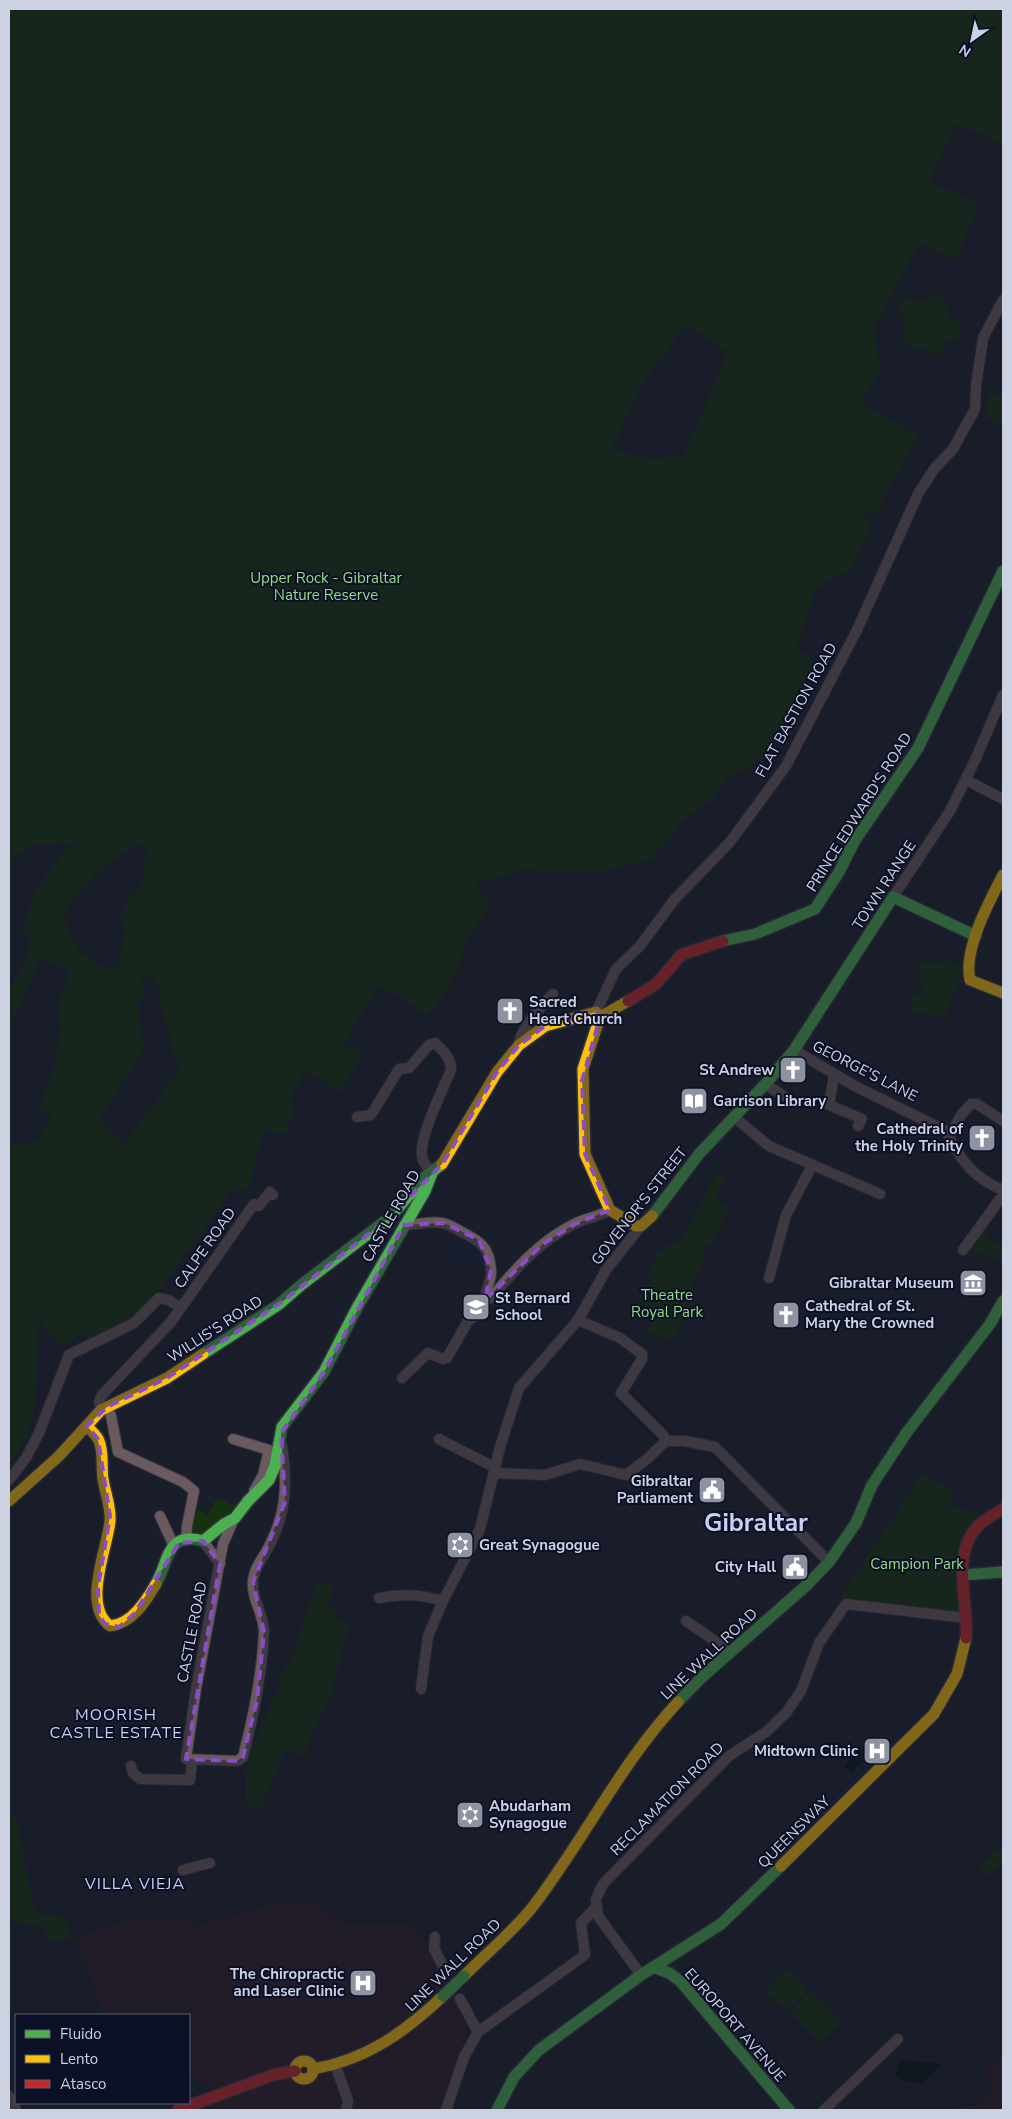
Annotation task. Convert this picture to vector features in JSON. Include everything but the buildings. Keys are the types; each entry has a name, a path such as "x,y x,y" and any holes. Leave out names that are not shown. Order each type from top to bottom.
{"street":[{"name":"FLAT BASTION ROAD","path":"600,1017 616,969 640,946 674,900 730,842 786,766 862,621 918,494 935,468 953,449 975,409 976,386 983,338 1003,300"},
{"name":"PRINCE EDWARD'S ROAD","path":"600,1017 656,984 681,955 715,943 755,934 815,909 839,872 854,842 917,749 1003,571"},
{"name":"TOWN RANGE","path":"767,1082 794,1050 937,832 966,780 1003,695"},
{"path":"966,780 1003,799"},
{"path":"1003,875 992,893 976,936 967,972 970,980 1003,993"},
{"path":"893,897 976,936"},
{"path":"519,1045 520,1037 533,1017 553,994"},
{"name":"CASTLE ROAD","path":"282,1431 324,1372 404,1225 425,1191 432,1173 443,1164 497,1072 519,1045 545,1026 600,1017"},
{"path":"600,1017 583,1069 585,1154 610,1210 636,1226 641,1226"},
{"path":"357,1116 370,1115 399,1069 409,1068 429,1045 435,1043 448,1055 451,1070 425,1135 422,1150 424,1163 432,1173"},
{"name":"GEORGE'S LANE","path":"794,1050 834,1075 922,1117 950,1133"},
{"path":"834,1075 829,1104 862,1119 858,1126"},
{"path":"767,1082 787,1098"},
{"name":"GOVENOR'S STREET","path":"421,1689 425,1648 443,1602 480,1529 494,1470 519,1388 578,1320 606,1270 641,1226 653,1216 699,1154 767,1082"},
{"path":"1003,1121 977,1104 971,1104 961,1116 950,1133 949,1138 966,1167 978,1177 1003,1190"},
{"path":"734,1117 769,1146 880,1194"},
{"path":"769,1278 786,1215 812,1166"},
{"name":"WILLIS’S ROAD","path":"9,1501 58,1456 104,1408 131,1397 167,1378 278,1305 388,1218 421,1182 432,1173"},
{"name":"CALPE ROAD","path":"104,1408 99,1404 100,1397 171,1322 254,1204 258,1206 270,1192 273,1195"},
{"path":"963,1250 1000,1199 1003,1198"},
{"path":"485,1300 491,1298 522,1263 543,1244 575,1224 610,1210"},
{"path":"402,1378 428,1353 443,1359 447,1358 468,1321 478,1313 485,1300 485,1290 491,1279 489,1258 479,1240 444,1223 404,1225"},
{"name":"CALPE ROAD","path":"9,1480 26,1458 39,1432 69,1355 134,1322 159,1298 168,1300 180,1307"},
{"name":"LINE WALL ROAD","path":"178,2110 273,2075 295,2071 298,2063 304,2060 309,2062 313,2069 335,2064 378,2048 417,2022 444,1996 530,1910 579,1840 636,1752 662,1720 701,1678 808,1584 829,1562 856,1523 872,1484 907,1432 990,1324 1003,1301"},
{"path":"578,1320 620,1338 642,1354 642,1359 621,1393 666,1441"},
{"path":"104,1408 111,1416 118,1452 183,1482 194,1491 186,1541"},
{"path":"87,1426 98,1439 110,1516 100,1565 98,1587 99,1615 105,1624 111,1628 119,1627 134,1614 161,1574 166,1558 174,1546 196,1539 203,1541 224,1524 234,1519 249,1500 269,1480 275,1466 282,1431"},
{"path":"131,1766 133,1773 140,1779 190,1780 192,1760 237,1761 244,1757 261,1678 264,1632 253,1594 253,1582 255,1570 272,1542 283,1511 285,1484 282,1431"},
{"path":"233,1439 269,1450 263,1475 249,1500"},
{"path":"439,1439 494,1470 545,1476 580,1464 626,1475 648,1459 666,1441 685,1441 715,1447 829,1562"},
{"name":"QUEENSWAY","path":"497,2110 514,2077 535,2054 641,1975 721,1924 934,1714 946,1698 962,1664 966,1642 965,1552 973,1531 980,1524 1003,1509"},
{"path":"160,1516 174,1546"},
{"name":"CASTLE ROAD","path":"192,1760 186,1759 195,1698 226,1535 234,1519"},
{"name":"CASTLE ROAD","path":"203,1541 220,1564"},
{"path":"964,1575 1003,1572"},
{"path":"378,1598 413,1594 443,1602"},
{"name":"RECLAMATION ROAD","path":"596,1907 596,1900 603,1884 678,1807 729,1756 766,1732 786,1713 801,1691 819,1643 846,1604 966,1618"},
{"path":"686,1622 731,1652"},
{"path":"183,1870 210,1863"},
{"path":"596,1907 598,1916 641,1975"},
{"path":"446,2110 464,2057 478,2032 585,1955 581,1924 596,1907"},
{"path":"435,1937 434,1948 446,1973"},
{"path":"680,1981 678,1970 682,1958 691,1944"},
{"name":"EUROPORT AVENUE","path":"653,1967 668,1973 680,1981 789,2110"},
{"path":"460,1999 478,2032"},
{"path":"824,2110 898,2039"},
{"path":"335,2064 348,2101 346,2110"},
{"path":"9,2096 16,2110"}],"highlighted area":[{"path":"596,1012 600,1017 582,1081 585,1154 610,1210 575,1224 543,1244 485,1300 491,1270 479,1240 444,1223 404,1225 324,1372 281,1433 285,1502 253,1582 264,1632 257,1700 243,1757 237,1761 186,1759 220,1564 203,1541 179,1543 134,1614 119,1627 105,1624 99,1615 98,1587 110,1516 98,1439 87,1426 107,1407 167,1378 283,1301 389,1218 443,1163 497,1072 519,1045 545,1026"}],"shaded area":[{"path":"455,1232 478,1244 486,1261 486,1268 483,1273 453,1257 448,1264 442,1260"},
{"path":"866,1745 873,1752 851,1773 844,1765"},
{"path":"306,1900 348,1925 410,1925 430,1949 467,2015 468,2035 443,2110 214,2110 208,2086 190,2074 190,2014 107,2014 104,2012 75,1938 130,1919 207,1923 270,1905"},
{"path":"1003,2053 1003,2110 952,2110 959,2107 975,2106 995,2086 984,2073"},
{"path":"900,2060 940,2063 922,2083 905,2082 895,2076"}],"green space":[{"name":"Upper Rock - Gibraltar Nature Reserve","path":"9,9 1003,9 1003,144 956,123 929,181 979,204 956,260 919,244 873,328 881,370 860,403 918,436 884,497 877,515 863,512 870,527 851,569 815,589 797,647 814,662 767,755 725,780 711,800 685,819 651,860 601,872 524,870 474,884 493,904 467,936 458,969 440,999 426,1015 407,1000 378,986 344,1044 363,1053 340,1093 306,1069 289,1101 295,1113 284,1134 264,1129 249,1188 230,1192 157,1294 131,1319 90,1341 84,1333 61,1347 39,1319 34,1413 29,1433 9,1466 9,1145 36,1142 52,1116 40,1107 53,1068 61,1030 57,1007 70,971 41,958 9,1027 9,982 11,986 16,980 32,943 24,931 26,917 35,893 48,872 74,843 31,844 9,862","holes":["687,324 728,352 684,455 649,459 612,449 641,384","138,843 147,849 142,883 120,913 125,933 118,967 99,966 78,950 68,931 64,912 94,875","147,975 158,984 160,999 179,1070 123,1146 110,1128 98,1120 144,1049 137,1004 143,997 142,978"]},
{"path":"935,293 942,296 951,318 962,325 958,338 949,339 945,343 941,354 933,356 930,351 913,348 902,339 905,318 897,311 904,298 926,303"},
{"path":"987,394 1003,397 1003,426 986,419"},
{"path":"942,959 963,968 945,1017 909,1012 913,994 920,995 924,980 917,979 922,961 940,964"},
{"name":"Theatre Royal Park","path":"717,1174 726,1180 715,1199 729,1208 712,1243 707,1242 702,1253 706,1257 686,1293 694,1298 674,1336 664,1340 647,1330 653,1319 642,1311 646,1304 638,1300 653,1278 646,1273 657,1259 655,1256 672,1242 678,1244 692,1222"},
{"path":"990,1226 984,1237 1003,1247 1003,1260 998,1260 968,1248 978,1241 977,1237 984,1228"},
{"name":"Campion Park","path":"923,1474 953,1492 950,1506 982,1514 965,1532 963,1614 848,1602 841,1597"},
{"path":"217,1498 236,1506 202,1535 191,1528 198,1509 207,1515"},
{"path":"319,1581 333,1585 326,1608 338,1611 336,1621 349,1624 330,1700 319,1717 304,1756 285,1750 261,1807 246,1806 246,1773 254,1743 280,1686 279,1678 294,1655 306,1614"},
{"path":"9,1814 15,1814 35,1914 64,1917 73,1939 48,1941 45,1927 11,1921 9,1906"},
{"path":"999,1849 1003,1854 1003,1861 988,1876 979,1867"},
{"path":"787,1968 808,1990 787,2010 765,1991"},
{"path":"811,1992 841,2022 820,2043 790,2013"}],"traffic: fast":[{"path":"723,941 755,934 815,909 839,872 854,842 918,748 1003,571"},
{"path":"652,1216 699,1154 769,1080 794,1050 893,897 976,936"},
{"path":"203,1354 278,1305 301,1285 389,1218 426,1176 442,1164"},
{"path":"156,1584 170,1550 175,1544 182,1540 191,1539 203,1541 224,1524 235,1518 248,1501 269,1480 275,1466 282,1427 324,1372 357,1308 425,1191 432,1173"},
{"path":"678,1702 701,1678 808,1584 829,1562 856,1523 872,1485 907,1432 990,1324 1003,1301"},
{"path":"963,1575 1003,1572"},
{"path":"497,2110 514,2077 539,2050 641,1975 721,1924 781,1866"},
{"path":"653,1967 669,1973 680,1981 789,2110"},
{"path":"443,1996 464,1976"}],"traffic: slow":[{"path":"1003,875 979,926 970,955 969,968 970,980 1003,993"},
{"path":"628,1001 600,1017 583,1069 585,1154 610,1210 636,1226 641,1226 652,1216"},
{"path":"442,1164 497,1072 519,1045 545,1026 596,1012 600,1017"},
{"path":"9,1501 59,1456 101,1410 167,1378 203,1354"},
{"path":"87,1426 97,1437 101,1446 103,1479 110,1515 108,1533 98,1576 98,1605 102,1617 110,1626 125,1621 143,1604 156,1584"},
{"path":"781,1866 934,1714 957,1674 966,1638"},
{"path":"464,1976 524,1918 568,1857 638,1751 678,1702"},
{"path":"313,2069 350,2059 384,2043 399,2033 443,1996"},
{"path":"304,2061 310,2064 313,2070 310,2076 304,2079 298,2076 295,2070 298,2064 304,2061"}],"traffic: jam":[{"path":"628,1001 656,984 681,955 723,941"},
{"path":"966,1638 963,1580 965,1551 970,1538 978,1526 1003,1509"},
{"path":"178,2110 273,2075 295,2071"}],"place":[{"name":"Sacred Heart Church","path":"510,1011"},
{"name":"St Andrew","path":"793,1070"},
{"name":"Garrison Library","path":"694,1101"},
{"name":"Cathedral of the Holy Trinity","path":"982,1138"},
{"name":"Gibraltar Museum","path":"973,1283"},
{"name":"St Bernard School","path":"476,1307"},
{"name":"Cathedral of St. Mary the Crowned","path":"786,1315"},
{"name":"Gibraltar Parliament","path":"712,1490"},
{"name":"Great Synagogue","path":"460,1545"},
{"name":"City Hall","path":"795,1567"},
{"name":"Midtown Clinic","path":"877,1751"},
{"name":"Abudarham Synagogue","path":"470,1815"},
{"name":"The Chiropractic and Laser Clinic","path":"363,1983"}],"district":[{"name":"Gibraltar","path":"756,1523"},
{"name":"MOORISH CASTLE ESTATE","path":"116,1724"},
{"name":"VILLA VIEJA","path":"135,1884"}]}
